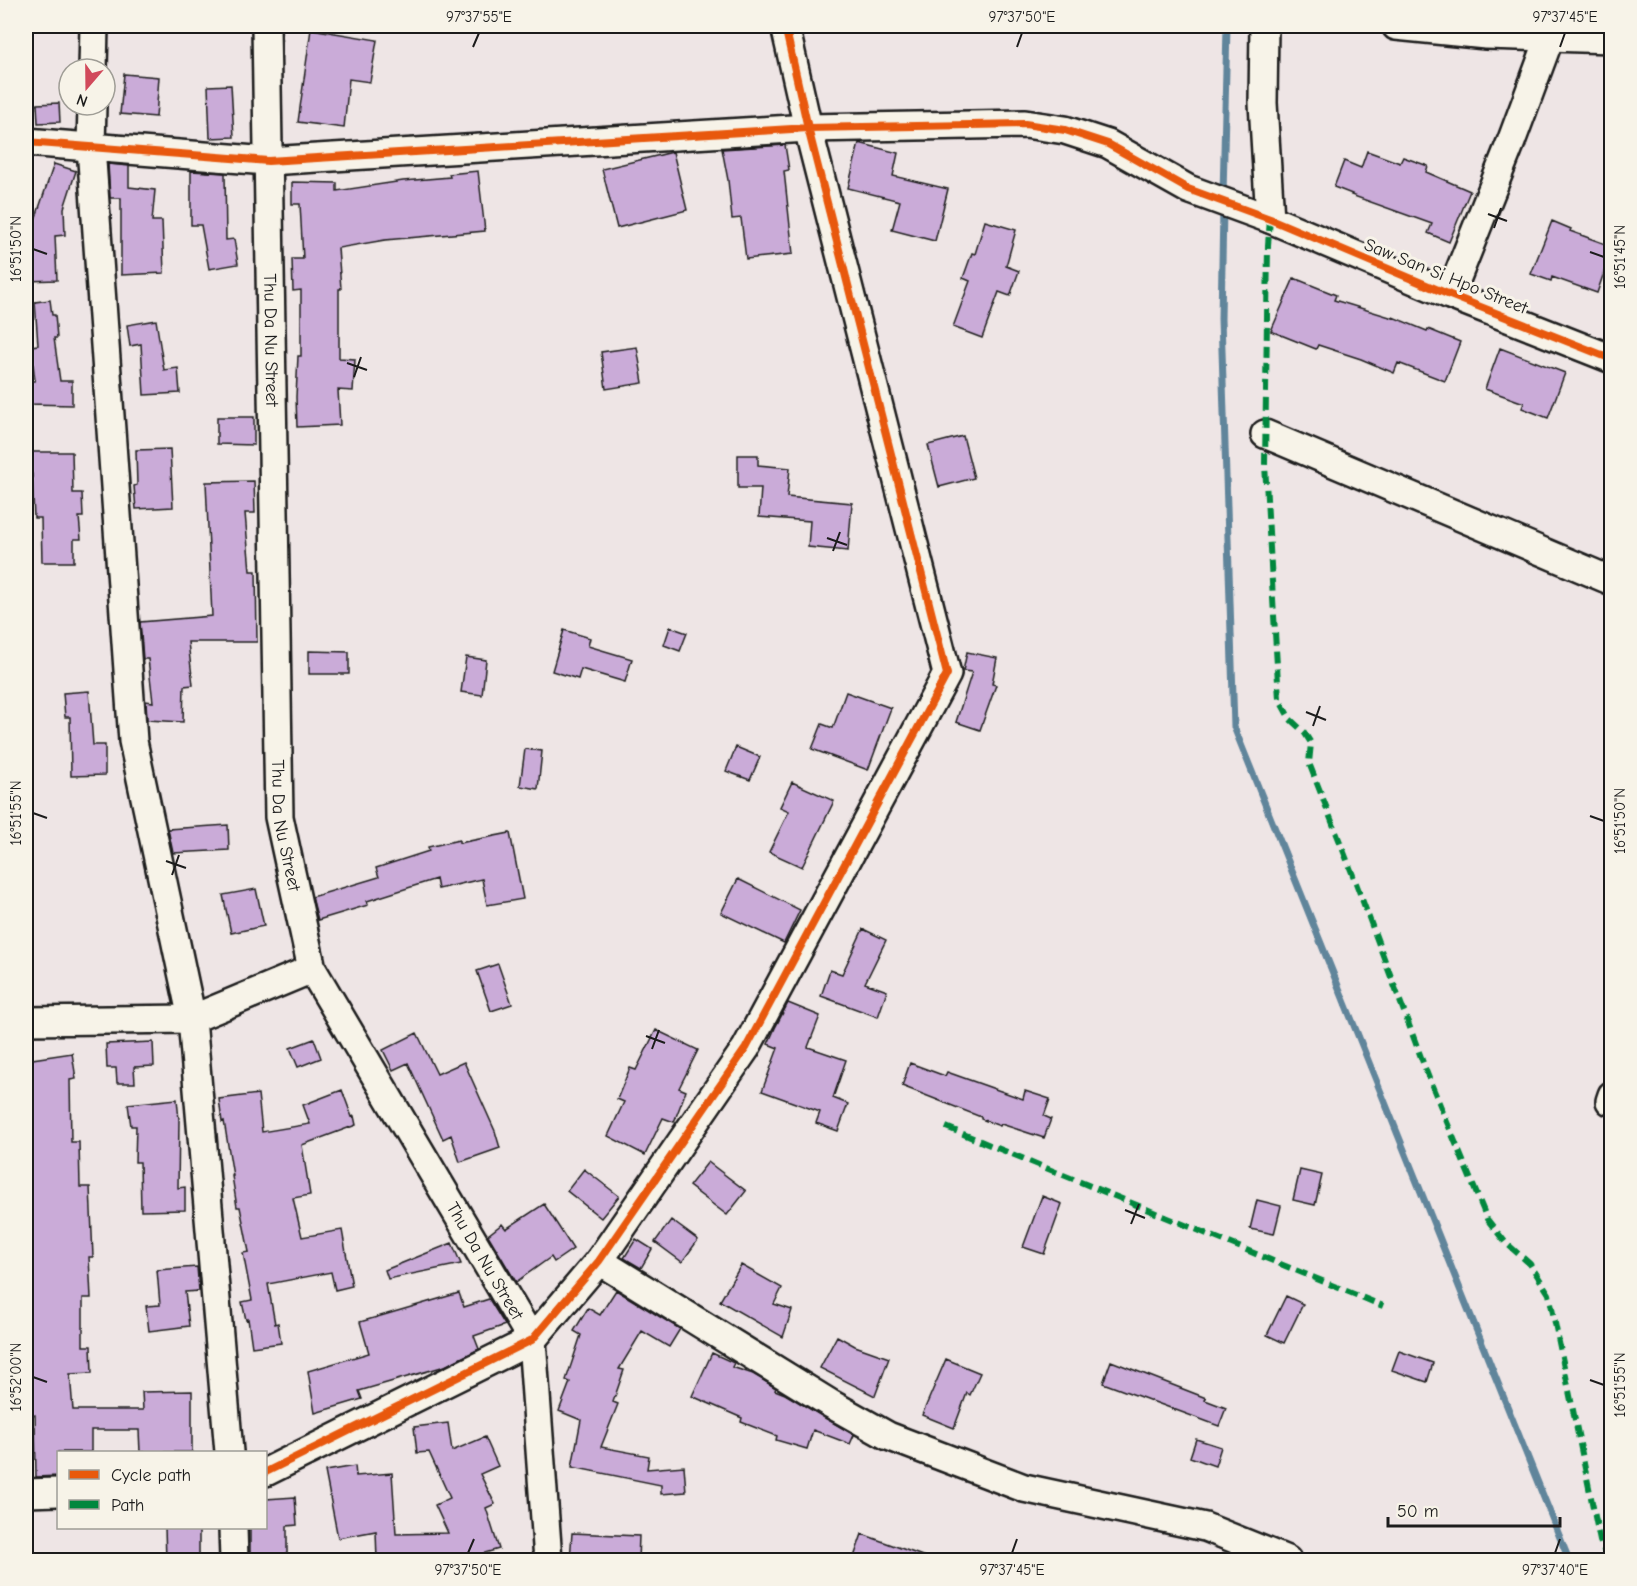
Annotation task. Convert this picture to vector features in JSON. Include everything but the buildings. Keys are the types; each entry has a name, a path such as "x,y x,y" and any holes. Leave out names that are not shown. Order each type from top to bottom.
{"street":[{"path":"93,57 94,26"},
{"name":"Thu Da Nu Street","path":"266,26 279,817 312,969 532,1341 548,1560"},
{"path":"267,1472 532,1341 599,1262 746,1048 947,674 808,128 785,26"},
{"path":"1264,26 1263,103 1270,219"},
{"path":"1396,26 1611,39"},
{"path":"1450,295 1550,37"},
{"path":"92,117 91,147 133,741 192,1019 229,1451"},
{"name":"Saw San Si Hpo Street","path":"26,142 268,161 808,128 978,123 1024,124 1055,128 1108,144 1188,189 1270,219 1611,360"},
{"path":"1265,434 1611,581"},
{"path":"26,1021 192,1019 312,969"},
{"path":"599,1262 831,1404 888,1436 1024,1488 1205,1527 1287,1560"},
{"path":"26,1493 57,1492"},
{"path":"233,1529 234,1560"}],"waterway":[{"path":"1223,195 1227,26"},
{"path":"1223,209 1221,319 1234,727 1569,1560"}],"marked path":[{"path":"1270,219 1265,465 1279,699 1290,719 1304,732 1311,743 1309,763 1428,1076 1487,1219 1505,1242 1530,1264 1549,1294 1600,1541 1608,1560"},
{"path":"946,1127 1383,1306"}],"cycle path":[{"path":"267,1472 532,1340 599,1261 746,1048 947,674 808,128 785,26"},
{"path":"26,142 268,161 808,128 1025,124 1065,130 1108,144 1188,189 1270,219 1450,295 1612,359"}]}
